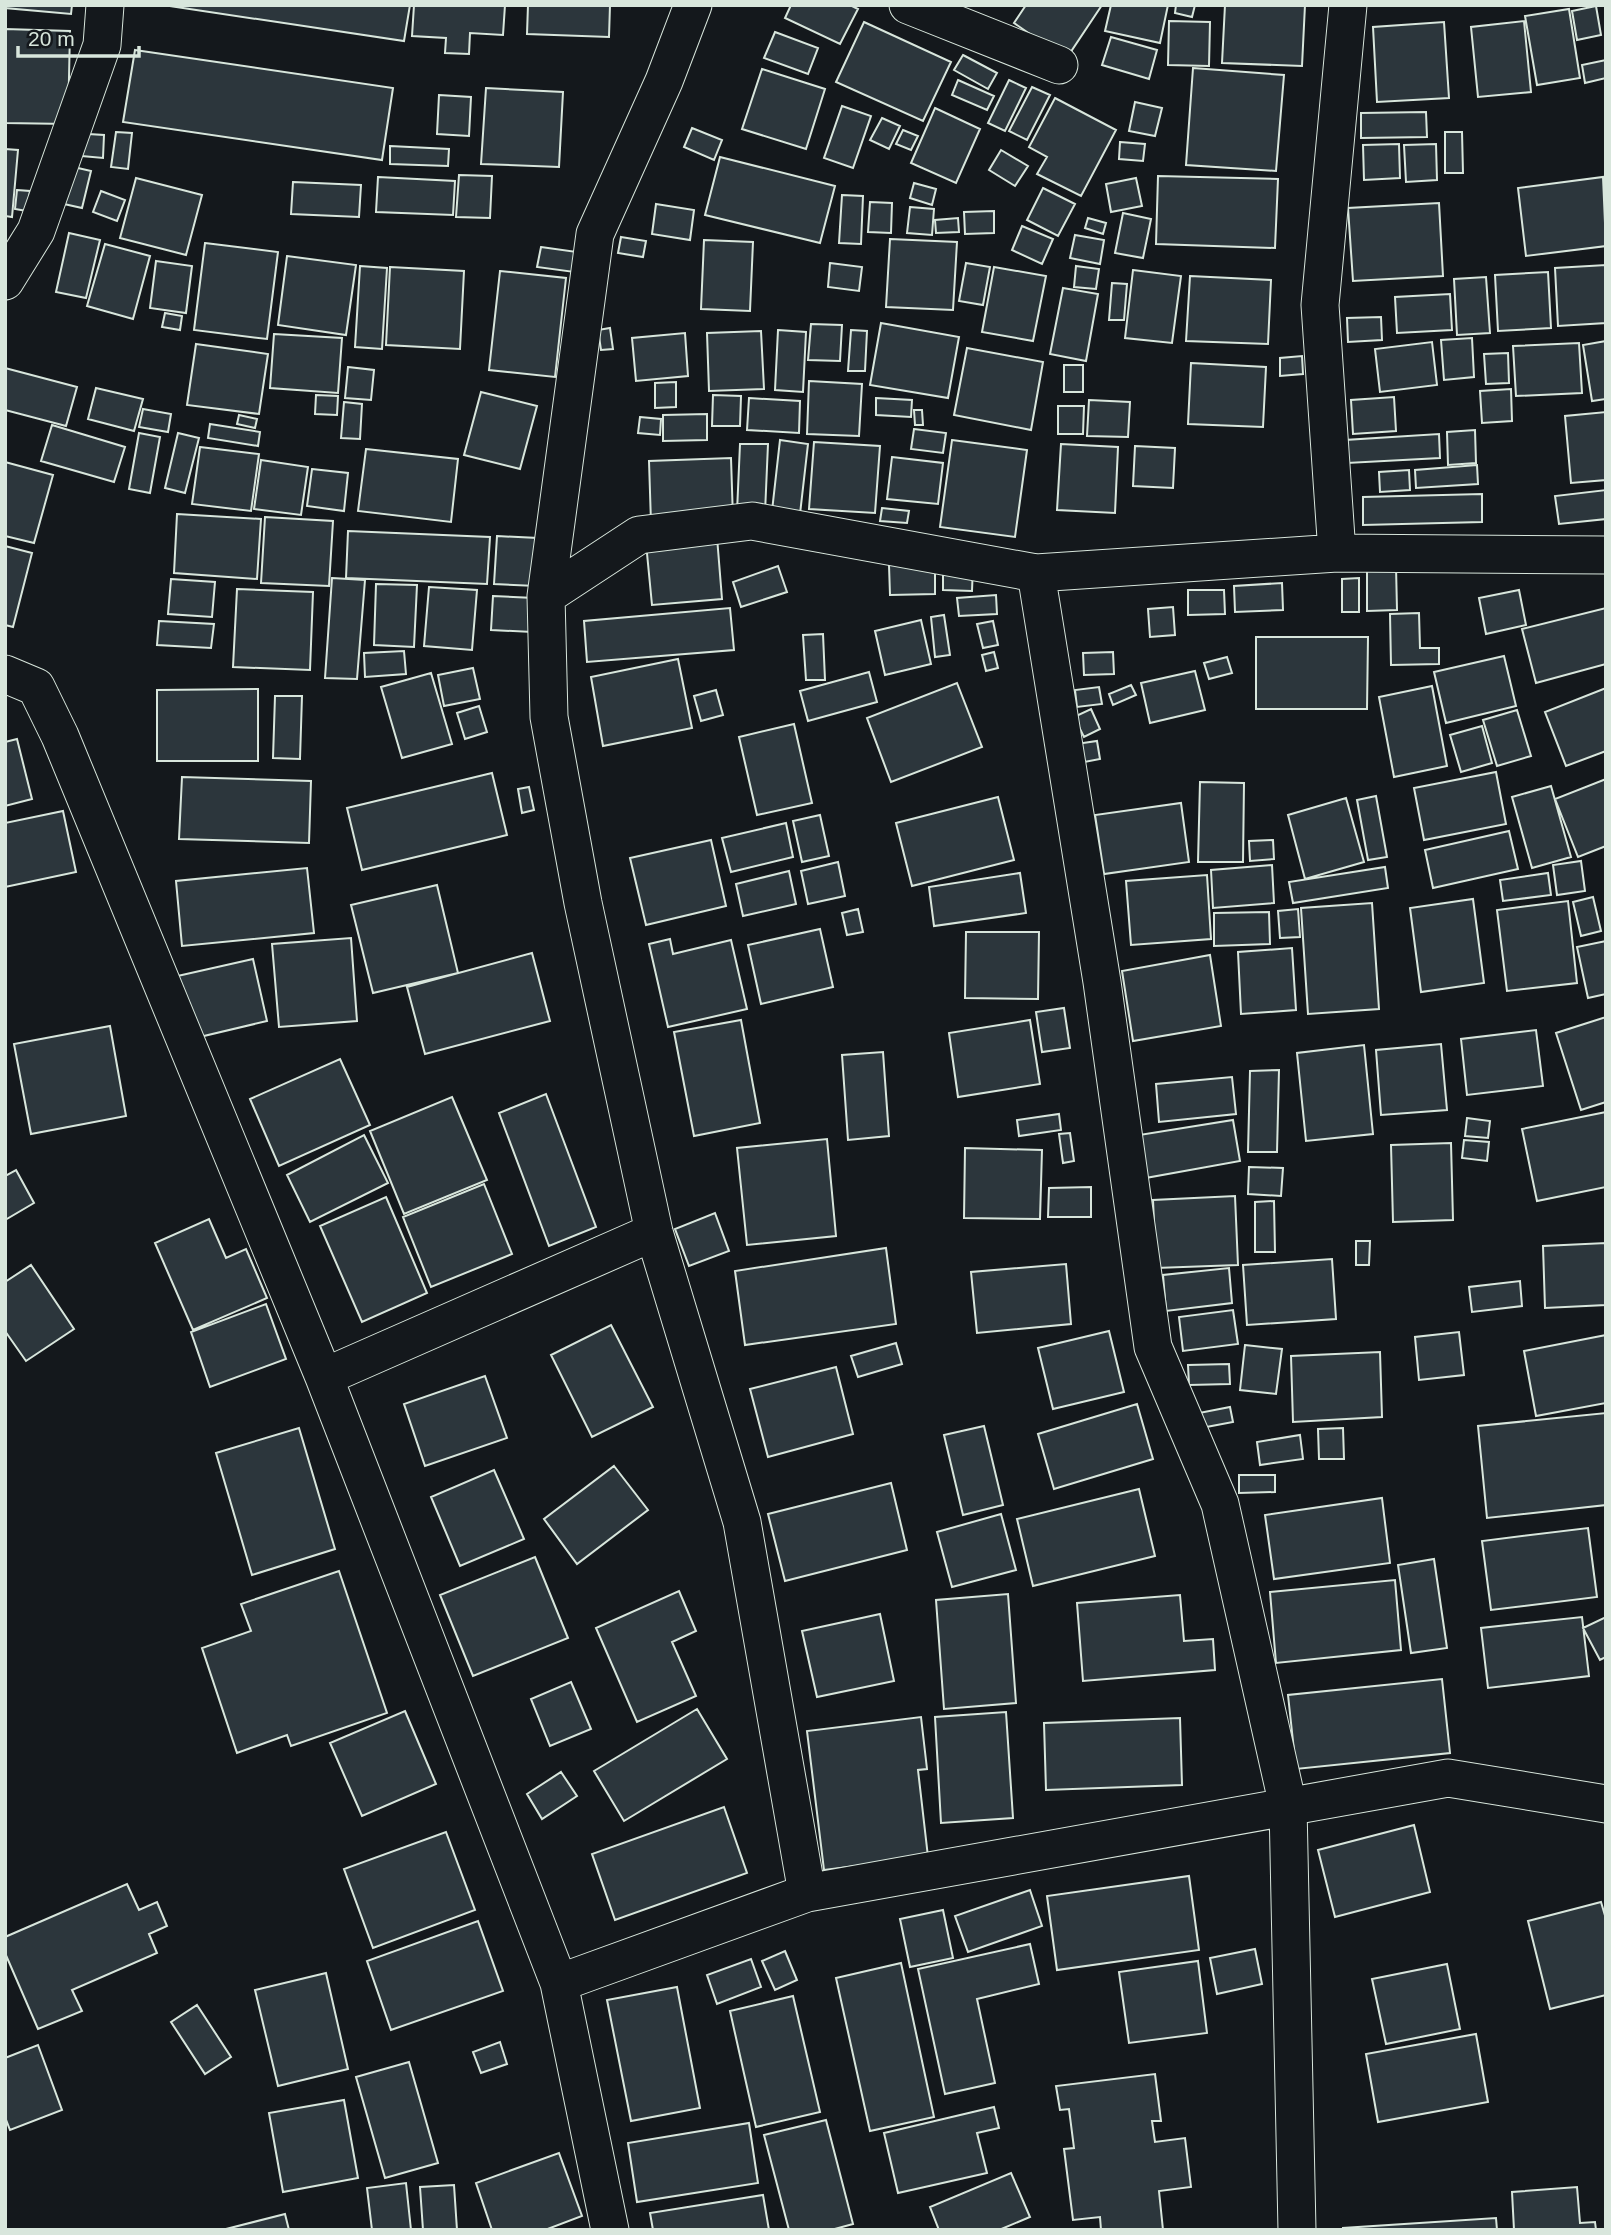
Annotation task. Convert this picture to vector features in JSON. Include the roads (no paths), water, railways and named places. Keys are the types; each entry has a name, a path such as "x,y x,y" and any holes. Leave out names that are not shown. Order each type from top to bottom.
{"street":[{"path":"5,281 40,219 102,46 105,5"},
{"path":"693,5 664,81 595,233 546,596 550,717 583,903 654,1232 741,1522 807,1893"},
{"path":"908,5 1059,65"},
{"path":"1337,552 1320,305 1348,5"},
{"path":"546,596 639,535 752,521 1036,573 1337,552 1606,555"},
{"path":"1036,573 1102,982 1153,1347 1220,1504 1288,1807 1297,2230"},
{"path":"5,674 36,688 60,736 324,1377 559,1983 610,2230"},
{"path":"324,1377 654,1232"},
{"path":"559,1983 807,1893 1448,1778 1606,1804"}]}
